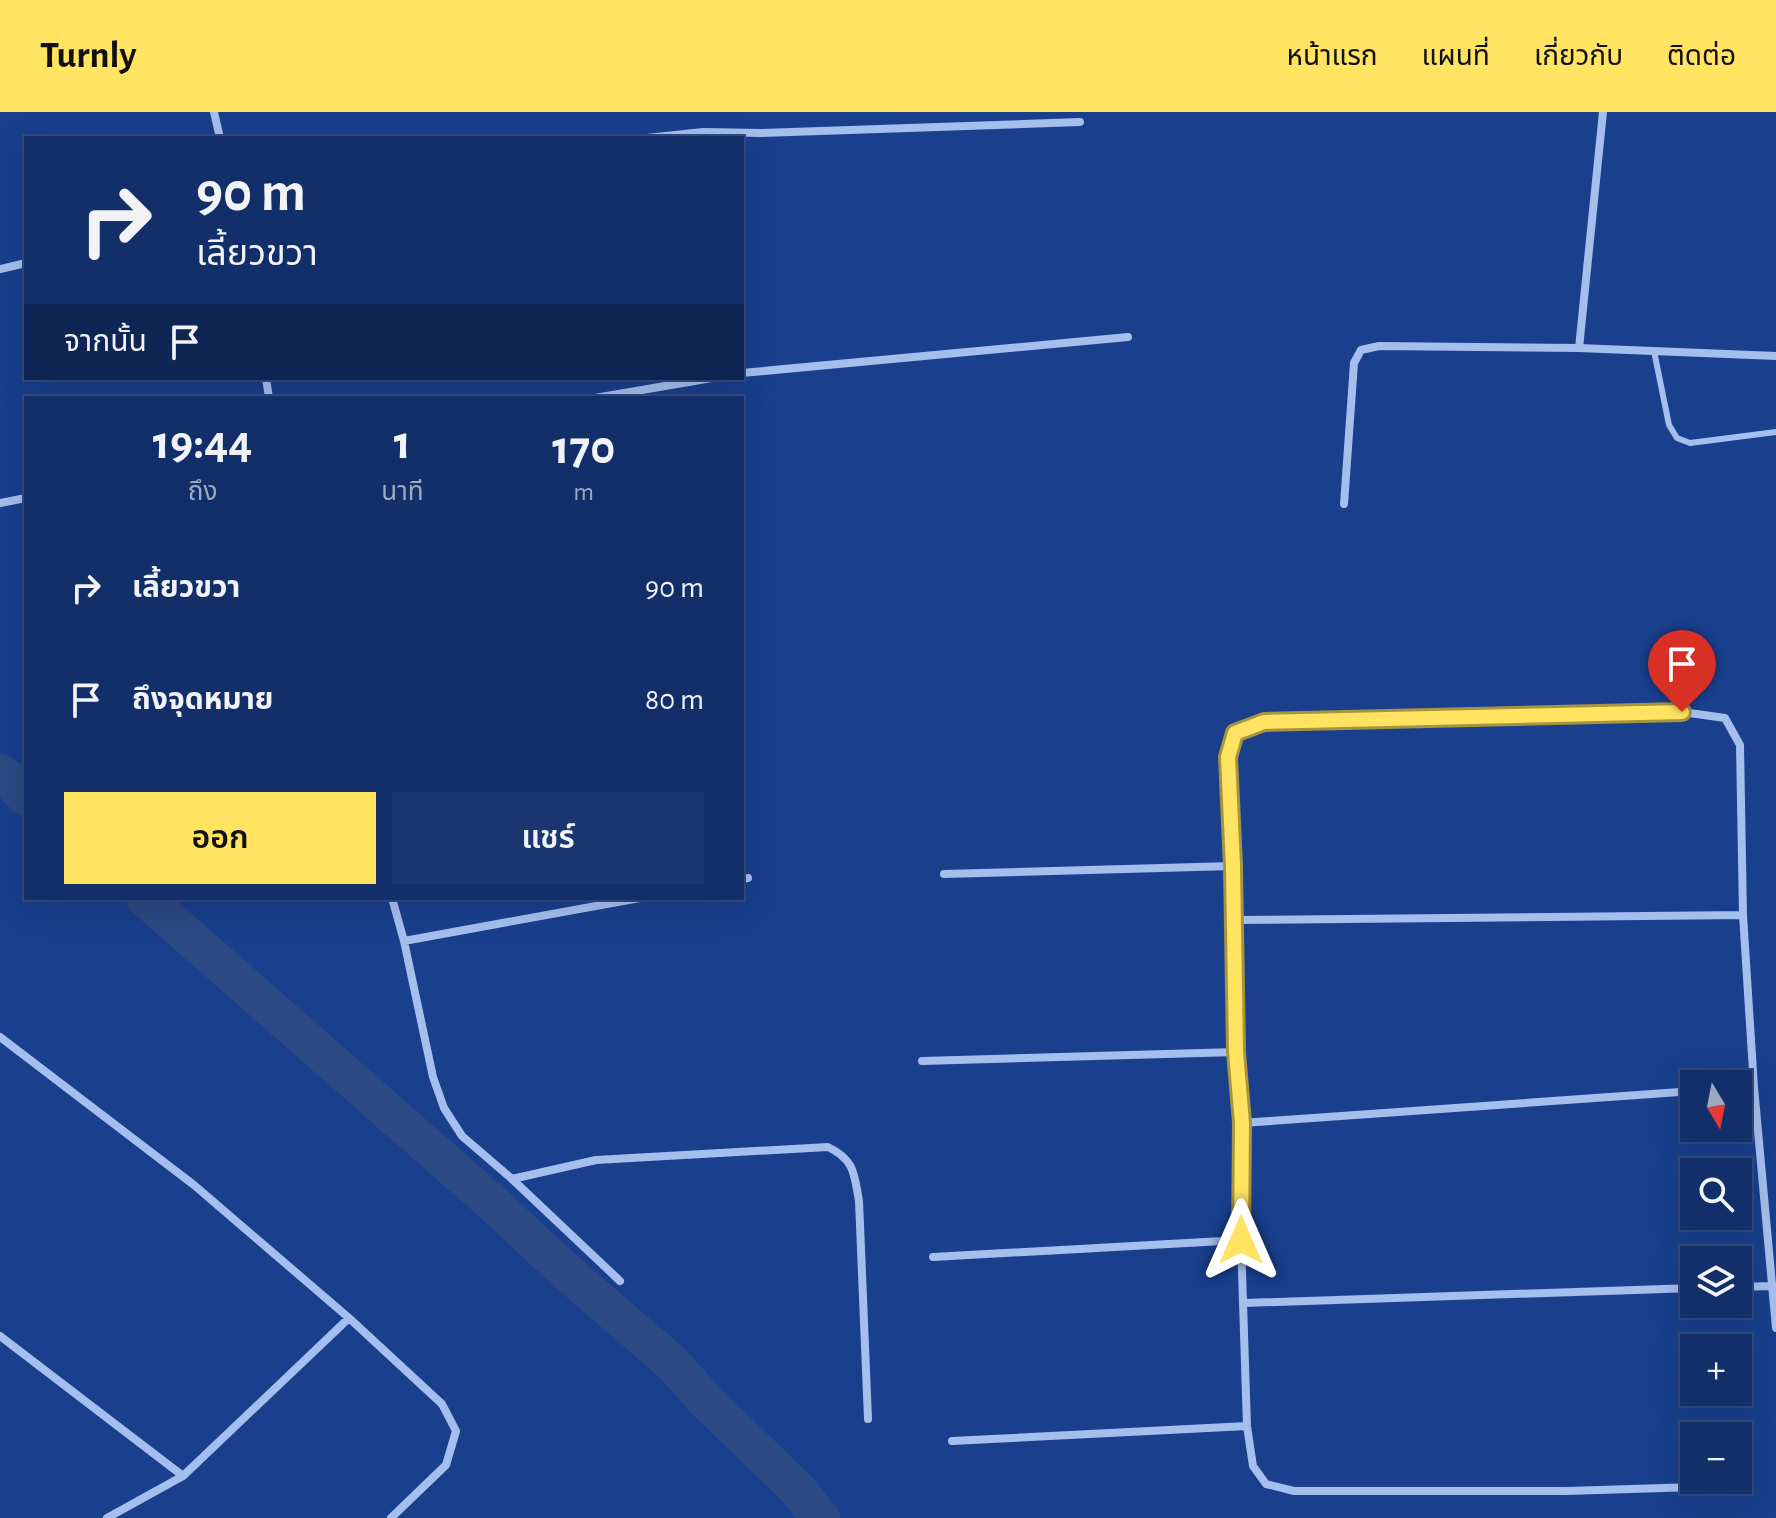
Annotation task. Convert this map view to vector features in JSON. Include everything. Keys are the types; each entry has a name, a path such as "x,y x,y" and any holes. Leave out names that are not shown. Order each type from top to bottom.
{"street":[{"path":"214,112 220,136"},
{"path":"1579,348 1603,112"},
{"path":"666,136 703,132 761,133 1080,122"},
{"path":"0,269 24,263"},
{"path":"744,373 1128,337"},
{"path":"1344,504 1354,363 1361,350 1379,346 1579,348 1776,356"},
{"path":"607,396 700,380"},
{"path":"0,503 24,498"},
{"path":"1680,1488 1566,1491 1294,1491 1266,1484 1253,1466 1247,1426 1241,1240 1242,1123 1236,1052 1228,757 1235,733 1264,722 1682,712 1725,718 1740,745 1743,915 1754,1087 1776,1328"},
{"path":"944,874 1233,866"},
{"path":"393,900 433,1077 444,1108 462,1136 620,1281"},
{"path":"404,941 629,900"},
{"path":"1234,920 1743,915"},
{"path":"0,1037 194,1185 349,1318 442,1404 456,1431 446,1465 391,1518"},
{"path":"922,1061 1236,1052"},
{"path":"1242,1123 1680,1092"},
{"path":"512,1179 596,1160 828,1147 843,1154 852,1167 859,1201 868,1419"},
{"path":"933,1257 1241,1240"},
{"path":"1752,1287 1771,1286"},
{"path":"1244,1303 1680,1288"},
{"path":"107,1518 183,1476 349,1318"},
{"path":"0,1336 183,1476"},
{"path":"952,1441 1247,1426"}],"lane":[{"path":"1654,351 1669,425 1677,438 1690,443 1776,432"}],"waterway":[{"path":"0,773 24,795"},
{"path":"147,900 672,1363 706,1401 796,1488 821,1518"}],"route":[{"path":"1241,1240 1242,1123 1236,1052 1228,757 1235,733 1264,722 1682,712"}]}
